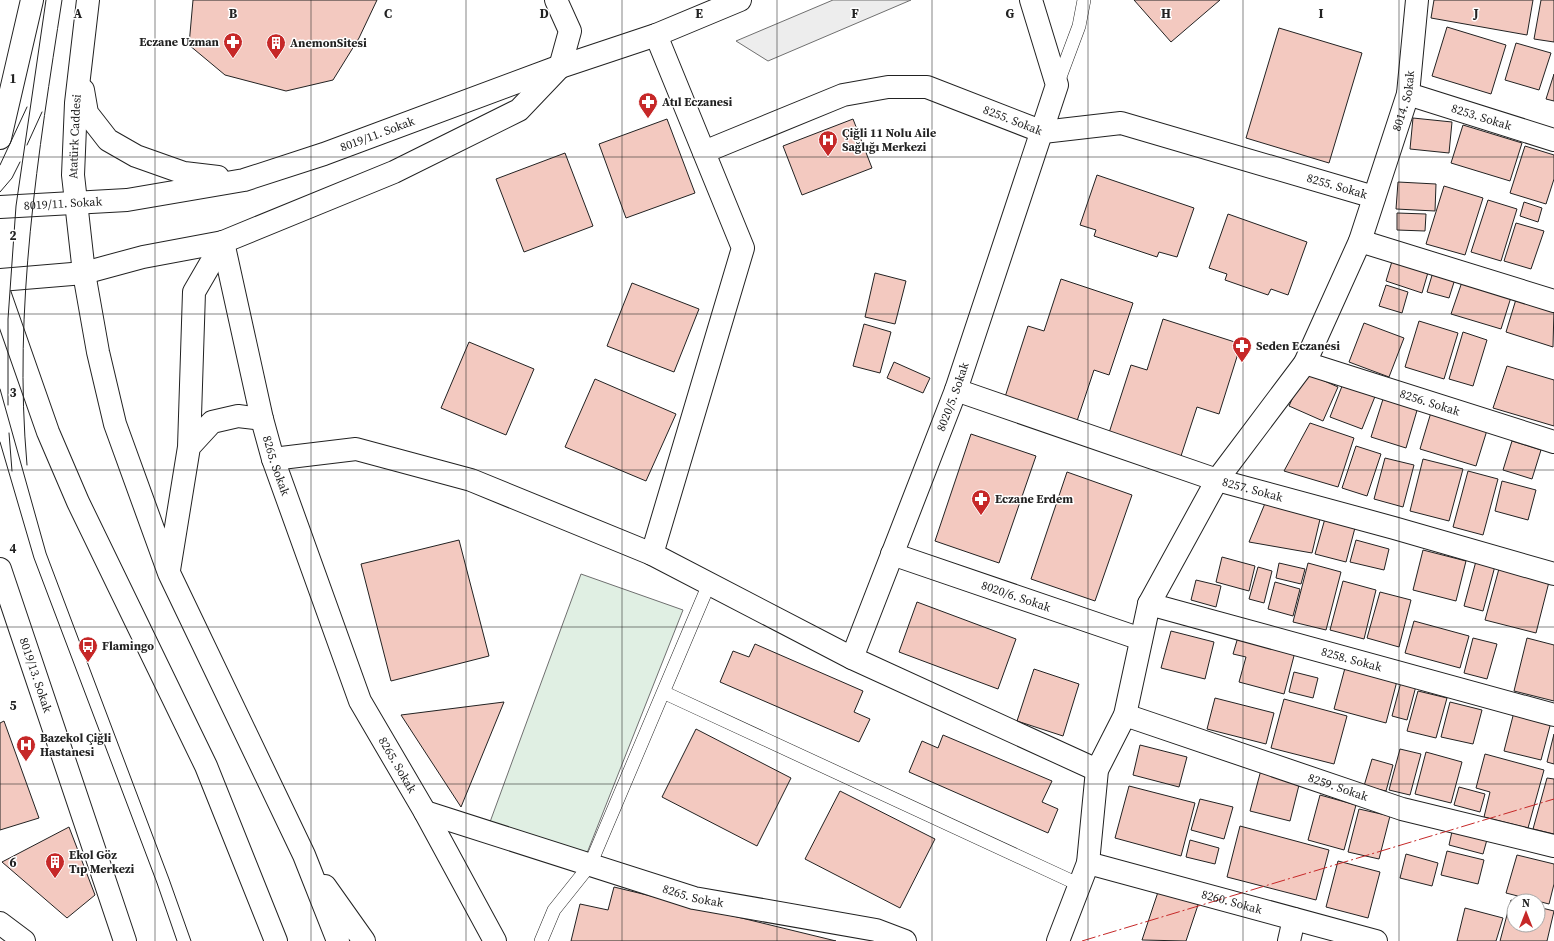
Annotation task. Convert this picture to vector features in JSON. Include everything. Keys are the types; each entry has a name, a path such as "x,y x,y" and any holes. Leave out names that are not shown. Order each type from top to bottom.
{"street":[{"path":"0,138 32,0"},
{"name":"Atatürk Caddesi","path":"88,0 80,72 73,175 84,273 98,352 115,424 169,573 304,855"},
{"path":"0,280 84,273 143,257 223,242 394,172 519,110 560,66 570,31 556,0"},
{"name":"8019/11. Sokak","path":"0,207 127,200 244,180 324,154 560,66 656,35 706,7 740,0"},
{"path":"1031,0 1057,85"},
{"name":"8014. Sokak","path":"1097,770 1125,715 1149,604 1217,480 1305,363 1360,241 1408,94 1417,0"},
{"path":"652,554 743,248 656,35"},
{"path":"80,72 87,113 108,140 136,156 184,173 244,180"},
{"name":"8020/5. Sokak","path":"852,658 956,390 1043,132 1057,85"},
{"name":"8255. Sokak","path":"704,152 843,95 888,87 927,87 1043,132 1121,123 1374,197"},
{"name":"8253. Sokak","path":"1408,94 1554,140"},
{"path":"1360,241 1554,301"},
{"path":"169,573 189,447 194,292 223,242"},
{"name":"8265. Sokak","path":"223,242 262,419 273,459 360,701 425,812 694,898 876,930 905,941"},
{"path":"0,295 48,432 75,495 206,766 276,941"},
{"name":"8256. Sokak","path":"1305,363 1554,442"},
{"name":"8257. Sokak","path":"956,390 1217,480 1394,528 1554,574"},
{"path":"189,447 212,422 238,416 262,419"},
{"path":"273,459 356,449 471,480 652,554 852,658 1097,770 1088,863 1058,941"},
{"name":"8020/6. Sokak","path":"892,554 1141,639"},
{"name":"8019/13. Sokak","path":"0,569 125,941"},
{"name":"8258. Sokak","path":"1149,604 1554,715"},
{"name":"8259. Sokak","path":"1125,715 1402,808 1554,846"},
{"path":"425,812 495,941"},
{"path":"304,855 338,941"},
{"path":"304,855 364,941"},
{"name":"8260. Sokak","path":"1088,863 1376,941"},
{"path":"266,917 273,941"},
{"path":"1288,941 1294,919"},
{"path":"0,923 24,941"}],"lane":[{"path":"1057,85 1079,26 1084,0"},
{"path":"541,941 554,910 590,865 665,693 709,584"},
{"path":"665,693 1080,885"}],"green space":[{"path":"581,574 683,610 587,853 490,822"}],"shaded area":[{"path":"833,0 911,0 768,61 736,41"}],"building":[{"name":"AnemonSitesi","path":"193,0 377,0 359,38 333,80 286,91 225,75 189,45"},
{"path":"1134,0 1220,0 1171,42"},
{"path":"1434,0 1533,0 1527,35 1431,18"},
{"path":"1541,0 1554,0 1554,42 1534,39"},
{"path":"1447,27 1506,45 1491,94 1432,76"},
{"path":"1279,28 1362,53 1329,163 1246,138"},
{"path":"1516,43 1551,53 1539,90 1505,80"},
{"path":"1554,74 1554,101 1546,99"},
{"path":"1413,118 1452,122 1449,153 1410,149"},
{"path":"667,119 695,193 626,218 599,144"},
{"name":"Çiğli 11 Nolu Aile Sağlığı Merkezi","path":"853,119 872,168 802,195 783,146"},
{"path":"1463,125 1522,143 1510,181 1451,163"},
{"path":"1525,146 1554,155 1554,179 1546,204 1510,193"},
{"path":"565,153 593,226 524,252 496,179"},
{"path":"1097,175 1194,208 1177,257 1159,252 1157,257 1094,236 1096,230 1080,225"},
{"path":"1398,182 1436,184 1435,211 1396,209"},
{"path":"1444,186 1483,198 1465,255 1426,244"},
{"path":"1488,200 1517,209 1501,261 1471,252"},
{"path":"1524,202 1542,208 1538,222 1520,216"},
{"path":"1397,213 1426,214 1425,231 1397,230"},
{"path":"1228,214 1307,242 1288,295 1271,289 1268,295 1225,280 1227,274 1209,268"},
{"path":"1516,223 1544,231 1531,269 1504,261"},
{"path":"1393,258 1429,269 1422,293 1386,281"},
{"path":"1433,272 1455,279 1449,298 1427,292"},
{"path":"875,273 906,281 895,324 865,317"},
{"path":"1061,279 1133,303 1109,375 1094,370 1077,421 1005,397 1028,326 1044,331"},
{"path":"1463,279 1512,294 1501,329 1451,314"},
{"path":"632,283 699,309 674,372 607,346"},
{"path":"1386,285 1408,292 1402,313 1379,306"},
{"path":"1517,296 1554,308 1553,347 1506,332"},
{"path":"1163,319 1241,344 1219,414 1197,407 1180,459 1108,436 1131,365 1147,370"},
{"path":"1419,321 1458,333 1444,379 1405,367"},
{"path":"1364,323 1404,338 1389,377 1349,362"},
{"path":"864,324 891,332 880,373 853,366"},
{"path":"1463,332 1487,340 1473,386 1449,379"},
{"path":"469,342 534,369 506,435 441,408"},
{"path":"894,362 930,378 923,393 887,378"},
{"path":"1507,366 1554,380 1554,426 1493,408"},
{"path":"1304,372 1338,387 1323,421 1289,406"},
{"path":"595,379 676,414 646,481 565,447"},
{"path":"1344,381 1376,394 1362,429 1330,417"},
{"path":"1384,396 1418,407 1406,448 1371,437"},
{"path":"1432,409 1488,427 1476,466 1420,449"},
{"path":"1310,423 1354,438 1338,487 1284,471"},
{"path":"971,434 1036,456 999,563 935,541"},
{"path":"1512,441 1541,450 1532,479 1503,470"},
{"path":"1356,446 1381,454 1367,496 1342,488"},
{"path":"1385,458 1414,465 1403,507 1374,499"},
{"path":"1423,459 1463,469 1449,521 1410,511"},
{"path":"1468,471 1498,479 1483,535 1453,527"},
{"path":"1067,472 1132,495 1095,601 1031,579"},
{"path":"1502,481 1536,490 1528,520 1495,511"},
{"path":"1266,501 1321,515 1312,553 1249,542"},
{"path":"1326,515 1356,524 1346,562 1315,554"},
{"path":"459,540 489,656 391,681 361,564"},
{"path":"1356,540 1389,549 1384,570 1350,562"},
{"path":"1423,550 1466,561 1456,601 1413,590"},
{"path":"1222,557 1255,566 1249,591 1216,582"},
{"path":"1476,561 1495,566 1483,611 1464,606"},
{"path":"1279,563 1305,569 1301,584 1276,578"},
{"path":"1308,563 1341,572 1326,630 1293,622"},
{"path":"1500,565 1550,578 1536,633 1485,620"},
{"path":"1258,567 1272,571 1264,603 1249,599"},
{"path":"1196,580 1221,586 1216,607 1191,600"},
{"path":"1343,581 1376,590 1364,639 1330,630"},
{"path":"1275,582 1300,589 1293,616 1268,609"},
{"path":"1380,592 1411,600 1399,647 1367,638"},
{"path":"917,602 1016,639 998,689 899,652"},
{"path":"1414,621 1469,636 1460,668 1405,653"},
{"path":"1171,631 1214,642 1205,679 1161,668"},
{"path":"1238,637 1295,652 1284,694 1239,682 1246,657 1233,654"},
{"path":"1473,638 1497,644 1487,679 1464,673"},
{"path":"1527,638 1554,645 1554,701 1514,691"},
{"path":"755,644 863,691 854,712 870,719 859,742 720,682 733,651 749,657"},
{"path":"1345,668 1397,681 1386,723 1334,709"},
{"path":"1034,669 1079,684 1063,736 1017,721"},
{"path":"1294,672 1318,678 1313,698 1289,692"},
{"path":"1401,682 1416,686 1407,720 1392,716"},
{"path":"1418,691 1447,698 1436,738 1407,731"},
{"path":"1215,698 1274,713 1266,744 1207,729"},
{"path":"1284,699 1347,716 1334,764 1271,748"},
{"path":"504,702 461,807 401,715"},
{"path":"1450,702 1482,710 1473,744 1441,737"},
{"path":"1514,712 1551,722 1541,760 1504,751"},
{"path":"4,721 39,818 0,830 0,723"},
{"path":"696,729 791,778 757,846 662,797"},
{"path":"1554,734 1554,764 1547,762"},
{"path":"943,735 1052,781 1042,802 1058,809 1048,833 909,772 922,741 938,748"},
{"path":"1140,745 1187,757 1179,787 1133,775"},
{"path":"1400,749 1421,754 1410,795 1389,790"},
{"path":"1426,752 1462,762 1451,803 1415,794"},
{"path":"1485,754 1544,770 1528,828 1484,817 1490,792 1476,788"},
{"path":"1372,759 1393,765 1386,791 1364,786"},
{"path":"1261,770 1300,781 1290,821 1250,811"},
{"path":"1547,778 1554,779 1554,834 1533,829"},
{"path":"1129,786 1195,803 1181,856 1115,838"},
{"path":"1459,787 1485,794 1480,812 1454,805"},
{"path":"840,791 935,839 900,908 805,859"},
{"path":"1320,795 1356,805 1344,850 1308,840"},
{"path":"1200,799 1233,807 1224,839 1191,830"},
{"path":"1359,809 1390,816 1379,859 1348,852"},
{"path":"1240,826 1329,850 1316,900 1227,877"},
{"name":"Ekol Göz Tıp Merkezi","path":"69,827 95,895 67,918 2,862"},
{"path":"1453,827 1488,836 1483,854 1449,845"},
{"path":"1190,840 1219,848 1215,864 1186,857"},
{"path":"1447,851 1484,860 1478,884 1441,875"},
{"path":"1406,854 1438,863 1432,886 1400,878"},
{"path":"1517,855 1554,864 1554,884 1549,904 1546,903 1546,893 1506,893"},
{"path":"1338,861 1380,872 1368,918 1326,907"},
{"path":"614,887 836,941 571,941 580,904 608,910"},
{"path":"1159,889 1199,902 1186,941 1142,940"},
{"path":"1465,908 1503,918 1496,941 1457,941"},
{"path":"1546,909 1554,911 1547,941 1500,941 1506,919 1506,933 1546,933"}],"tram line":[{"path":"8,405 8,319 16,206 46,0"},
{"path":"27,465 23,348 30,232 44,116 62,0"},
{"path":"0,165 27,107"},
{"path":"27,145 42,112"},
{"path":"0,192 12,178 20,162"},
{"path":"0,389 46,553 191,941"},
{"path":"9,433 12,471"},
{"path":"0,442 34,558 157,883 177,941"}],"power":[{"path":"1082,941 1554,799"}],"place":[{"name":"Eczane Uzman","path":"233,59"},
{"name":"AnemonSitesi","path":"276,60"},
{"name":"Atıl Eczanesi","path":"648,119"},
{"name":"Çiğli 11 Nolu Aile Sağlığı Merkezi","path":"828,157"},
{"name":"Seden Eczanesi","path":"1242,363"},
{"name":"Eczane Erdem","path":"981,516"},
{"name":"Flamingo","path":"88,663"},
{"name":"Bazekol Çiğli Hastanesi","path":"26,762"},
{"name":"Ekol Göz Tıp Merkezi","path":"55,879"}]}
